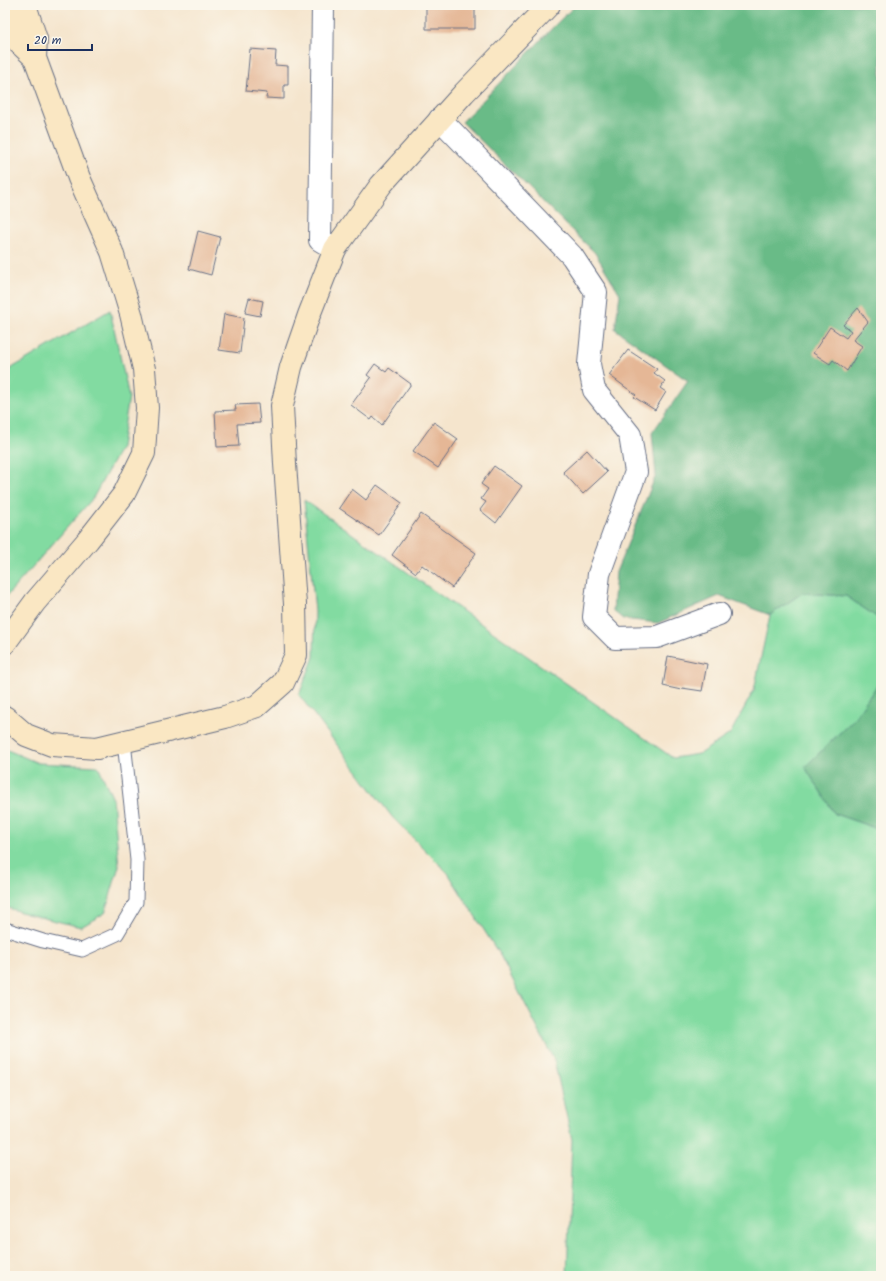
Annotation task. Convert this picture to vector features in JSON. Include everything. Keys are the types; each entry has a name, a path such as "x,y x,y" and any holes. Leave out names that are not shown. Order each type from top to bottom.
{"main road":[{"path":"5,643 36,602 124,494 144,452 147,408 144,369 131,314 112,252 79,178 35,58 36,39 25,5"},
{"path":"5,717 26,735 52,745 97,748 225,717 257,706 283,683 296,655 295,604 284,464 282,406 291,367 309,314 335,249 381,185 464,93 549,5"},
{"path":"5,12 18,42 35,58"}],"street":[{"path":"323,5 320,240 335,249"},
{"path":"440,119 572,256 596,292 589,364 594,390 630,435 636,472 599,574 594,617 615,638 657,637 718,614"}],"lane":[{"path":"5,929 43,941 82,950 117,934 136,902 137,860 124,742"}],"green space":[{"path":"576,5 881,5 881,620 846,596 802,593 770,615 719,596 658,623 623,619 613,611 616,572 656,475 652,433 688,381 615,329 620,294 595,253 462,122"},
{"path":"110,310 129,397 121,447 93,498 5,598 5,372"},
{"path":"304,500 673,758 699,754 730,734 754,690 770,615 802,593 846,596 881,620 881,680 853,720 805,767 835,814 881,830 881,1276 567,1276 572,1140 554,1060 501,957 448,873 393,818 299,695 314,657 315,611"},
{"path":"881,680 881,830 835,814 805,767 853,720"},
{"path":"5,749 38,763 98,766 113,799 119,866 105,913 81,927 5,907"}],"building":[{"path":"426,5 475,5 475,29 426,29"},
{"path":"250,49 276,51 275,65 288,66 288,85 284,85 284,99 266,98 267,93 246,91"},
{"path":"198,231 220,237 211,275 189,269"},
{"path":"249,298 263,301 260,316 245,313"},
{"path":"858,308 868,322 853,340 862,346 847,371 833,360 830,364 813,353 830,327 846,338 851,331 843,325"},
{"path":"224,314 244,318 240,353 219,350"},
{"path":"628,350 657,369 654,373 665,381 660,388 666,392 655,410 634,397 636,395 609,375"},
{"path":"375,364 386,372 389,368 411,384 382,425 373,417 371,420 351,405 371,378 367,375"},
{"path":"258,404 260,423 237,424 239,446 217,447 215,411 236,410 235,405"},
{"path":"434,422 458,439 438,468 413,451"},
{"path":"587,450 607,472 583,494 563,472"},
{"path":"494,466 522,486 496,523 480,510 486,502 481,499 488,489 481,484"},
{"path":"377,485 402,503 379,535 339,508 352,489 366,500"},
{"path":"421,514 476,553 452,588 422,565 416,573 392,555"},
{"path":"668,656 707,664 702,691 682,688 681,690 663,686"}]}
